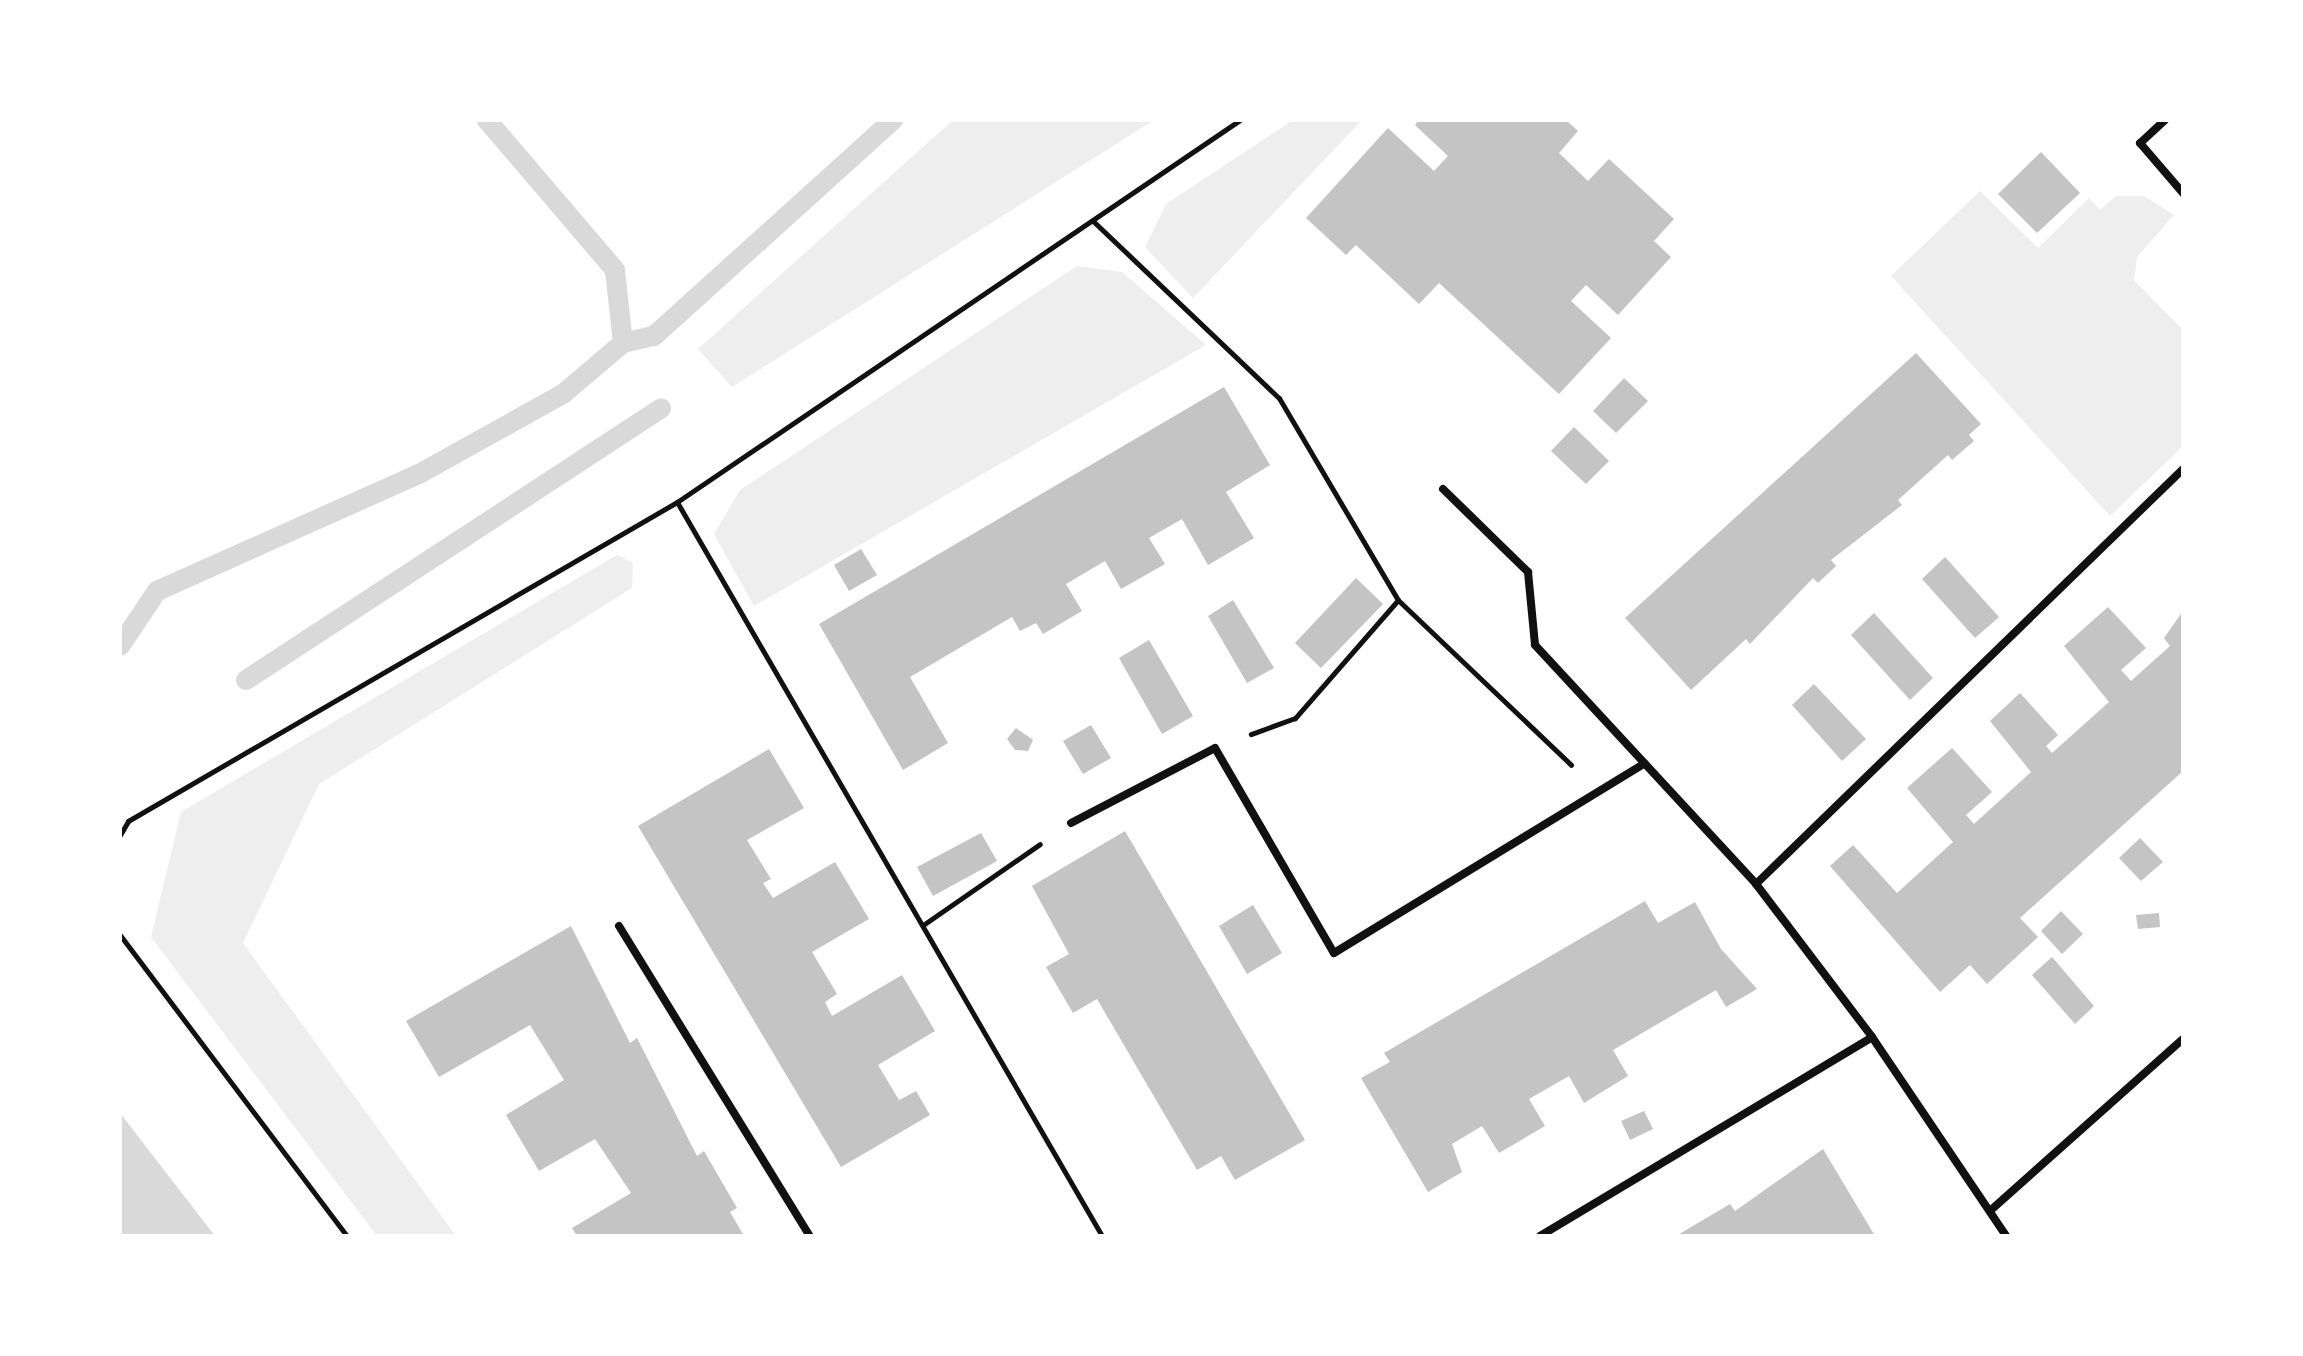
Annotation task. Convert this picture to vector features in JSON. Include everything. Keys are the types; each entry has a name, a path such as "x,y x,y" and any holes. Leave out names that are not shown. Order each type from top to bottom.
{"street":[{"path":"2165,120 2140,143 2183,193"},
{"path":"1756,884 2183,469"},
{"path":"1443,489 1528,572 1535,645 1756,884 1872,1037 2006,1236"},
{"path":"1071,823 1215,748 1334,953 1603,795 1645,763"},
{"path":"619,926 810,1236"},
{"path":"1540,1236 1872,1037"},
{"path":"1991,1210 2183,1039"}],"path":[{"path":"120,835 128,821 677,502 1240,120"},
{"path":"1093,221 1279,398 1398,600 1603,795"},
{"path":"677,502 1102,1236"},
{"path":"1215,748 1295,718 1398,600"},
{"path":"923,925 1071,823"},
{"path":"120,935 347,1236"}],"shaded area":[{"path":"953,120 1154,120 732,387 698,349"},
{"path":"1293,120 1362,120 1193,298 1145,247 1166,204"},
{"path":"1980,191 2038,248 2089,198 2100,210 2116,196 2144,196 2174,215 2137,257 2134,280 2183,330 2183,446 2110,516 1891,276"},
{"path":"1077,266 1122,272 1206,345 754,606 714,534 740,490"},
{"path":"617,555 633,563 632,588 319,784 243,943 456,1236 377,1236 151,937 181,812"},
{"path":"120,1113 215,1236 120,1236"}],"building":[{"path":"1419,120 1566,120 1578,131 1559,153 1588,181 1609,159 1674,219 1654,241 1671,257 1618,315 1586,285 1571,301 1611,338 1559,394 1439,283 1419,304 1356,245 1346,255 1306,218 1388,128 1434,171 1448,156 1415,125"},
{"path":"2041,152 2080,193 2037,233 1998,194"},
{"path":"1916,353 1981,424 1969,435 1974,441 1952,460 1948,455 1898,500 1902,505 1831,560 1836,566 1818,583 1813,578 1750,644 1746,639 1691,690 1625,618"},
{"path":"1624,378 1648,401 1616,433 1593,411"},
{"path":"1224,387 1270,465 1226,492 1254,538 1208,565 1182,519 1149,538 1165,564 1121,589 1105,561 1066,584 1082,611 1043,634 1036,623 1020,631 1012,617 910,677 948,743 903,770 819,624"},
{"path":"1574,427 1609,461 1586,484 1551,451"},
{"path":"861,549 877,575 849,591 834,565"},
{"path":"1945,557 1999,617 1975,638 1922,579"},
{"path":"1356,578 1383,604 1321,668 1295,643"},
{"path":"1233,600 1274,668 1247,683 1208,616"},
{"path":"2108,607 2146,648 2121,670 2131,681 2170,646 2164,638 2183,611 2183,771 2020,918 2038,937 1987,984 1970,965 1940,992 1830,866 1853,845 1897,893 1953,842 1907,788 1952,748 1992,792 1966,815 1974,824 2031,772 1990,721 2020,693 2058,735 2046,746 2052,753 2109,702 2064,646"},
{"path":"1874,613 1933,678 1910,700 1851,635"},
{"path":"1149,640 1193,716 1162,734 1119,658"},
{"path":"1814,684 1866,739 1842,761 1792,705"},
{"path":"1091,725 1111,758 1083,774 1063,741"},
{"path":"1016,728 1033,740 1028,751 1015,750 1007,739"},
{"path":"769,749 804,808 747,840 771,879 763,883 773,898 835,862 869,919 812,952 837,994 825,1002 832,1016 902,975 935,1031 878,1065 899,1100 916,1091 930,1115 841,1167 638,826"},
{"path":"1125,831 1305,1140 1235,1180 1221,1156 1197,1170 1097,999 1073,1013 1046,967 1069,954 1032,886"},
{"path":"981,833 997,861 933,896 917,867"},
{"path":"2140,838 2163,862 2141,881 2119,858"},
{"path":"1645,901 1658,923 1695,902 1721,949 1757,989 1726,1007 1716,990 1613,1050 1628,1076 1584,1103 1569,1076 1529,1099 1545,1126 1499,1153 1482,1126 1452,1144 1462,1172 1428,1192 1361,1078 1390,1062 1384,1053"},
{"path":"1253,905 1282,953 1247,974 1219,926"},
{"path":"2061,911 2083,934 2062,954 2041,931"},
{"path":"2159,913 2160,927 2138,929 2136,915"},
{"path":"571,926 630,1043 637,1038 697,1156 704,1151 737,1208 730,1212 744,1236 577,1236 572,1228 631,1193 595,1139 539,1171 506,1115 564,1080 530,1025 439,1077 406,1021"},
{"path":"2052,957 2094,1006 2075,1024 2032,975"},
{"path":"1644,1111 1653,1129 1630,1140 1621,1121"},
{"path":"1823,1149 1875,1236 1676,1236 1730,1204 1735,1211"}],"waterway":[{"path":"120,646 157,591 419,474 563,394 623,343 615,270 487,120"},
{"path":"623,343 654,336 893,120"},
{"path":"246,680 661,408"}]}
